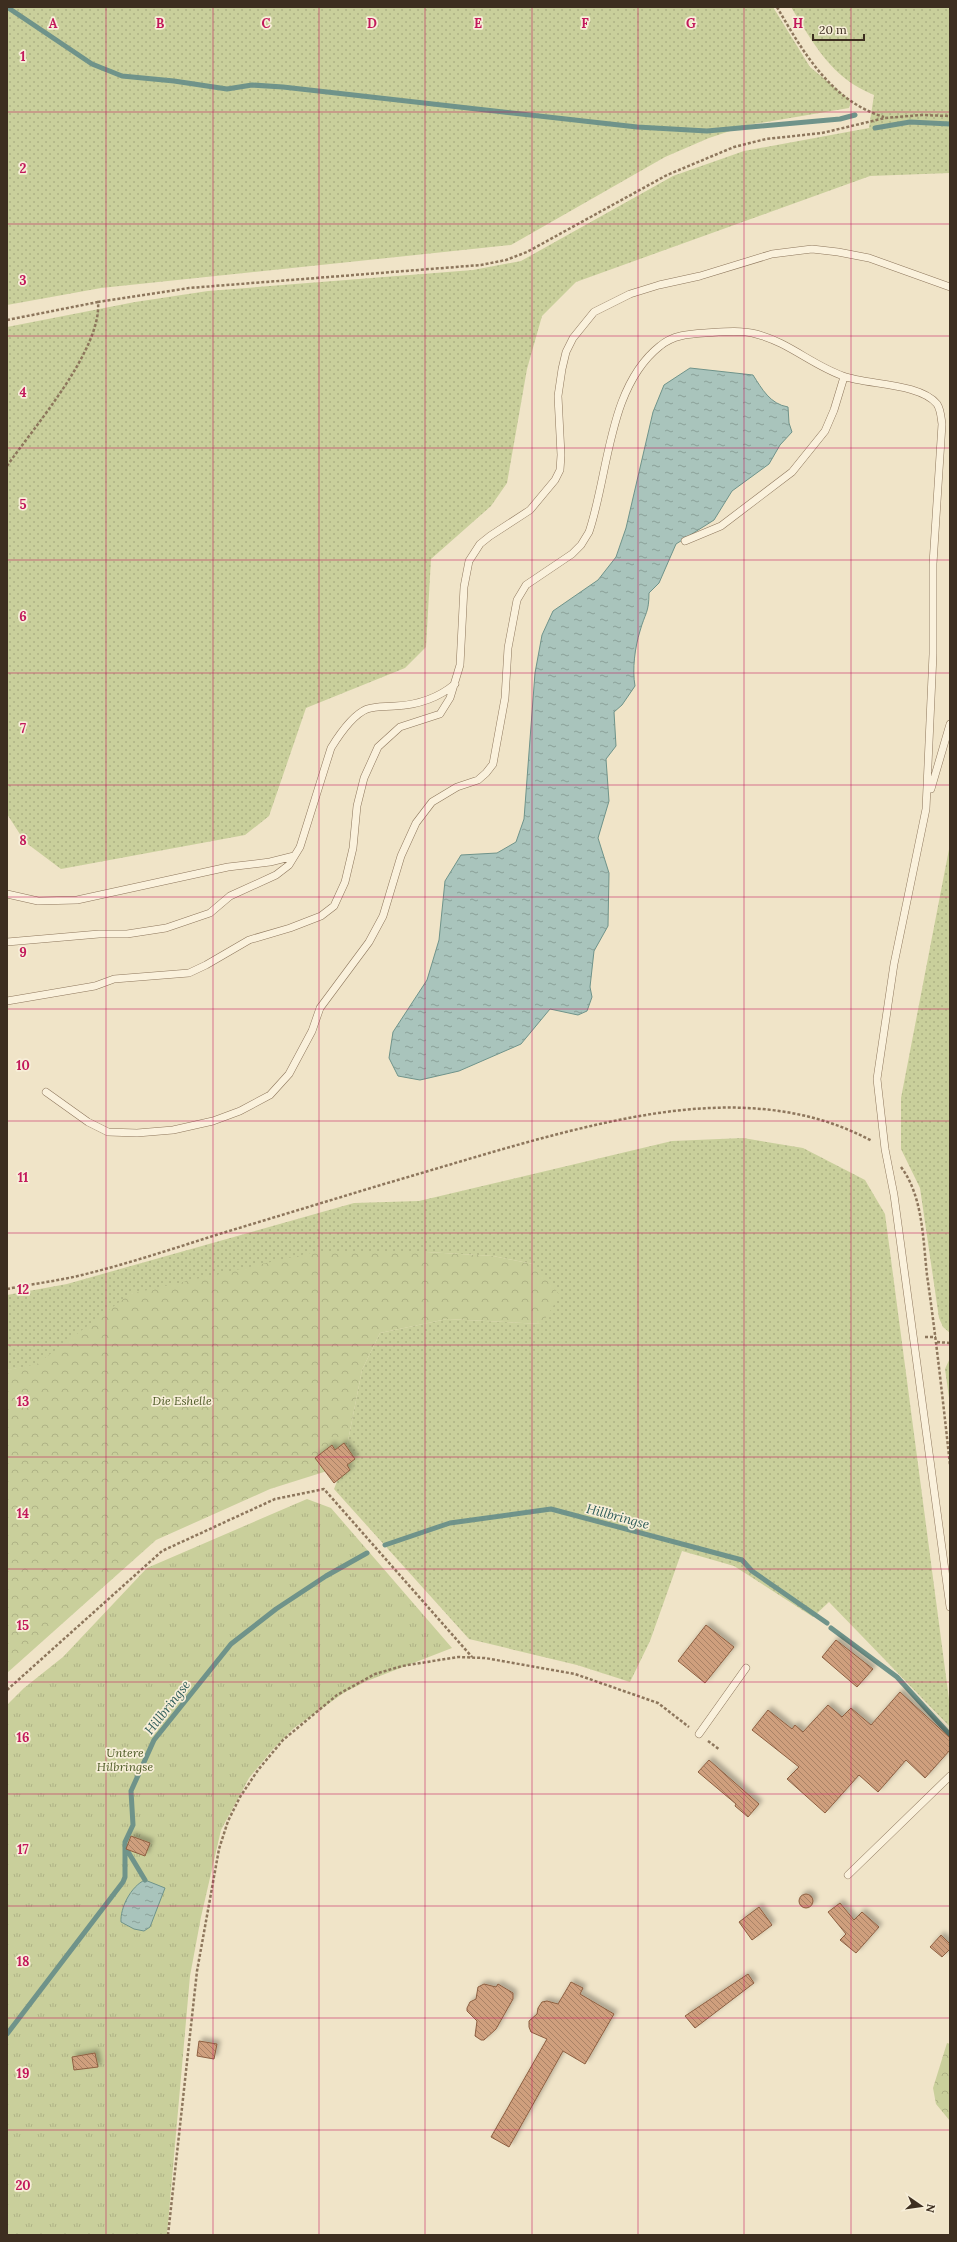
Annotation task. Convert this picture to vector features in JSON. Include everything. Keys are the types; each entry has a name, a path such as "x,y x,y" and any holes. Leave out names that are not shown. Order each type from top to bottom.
{"lane":[{"path":"7,1001 26,1000 50,992 95,986 114,979 171,976 189,973 249,940 290,928 321,916 334,906 345,882 353,848 357,806 364,778 378,747 400,727 440,714 450,698 460,665 464,587 468,561 480,544 530,510 555,480 560,470 561,455 558,396 562,369 566,352 573,338 594,312 630,294 660,284 700,276 772,254 812,249 869,258 950,287"},
{"path":"46,1092 88,1122 108,1132 137,1133 173,1130 213,1121 240,1111 270,1095 289,1074 312,1031 320,1008 369,942 383,916 401,856 416,823 432,802 457,787 478,780 493,764 505,698 508,648 517,600 526,585 536,576 572,554 581,545 589,532 602,486 620,409 626,391 639,369 660,346 682,334 745,332 761,335 783,344 819,366 844,377 911,389 936,404 941,413 942,424 934,564 926,809"},
{"path":"685,541 721,526 792,472 825,431 834,410 844,377"},
{"path":"7,942 99,934 128,934 166,928 210,913 230,896 276,875 288,865 300,847 331,748 346,727 366,710 379,706 394,706 424,702 438,696 456,682"},
{"path":"950,724 940,755 926,809 894,964 877,1079 885,1149 894,1195 950,1607"},
{"path":"7,894 38,901 78,900 228,867 270,862 294,856"},
{"path":"699,1734 746,1668"},
{"path":"848,1875 950,1776"}],"path":[{"path":"777,7 800,47 814,67 829,82 867,110 885,118"},
{"path":"7,320 98,302 190,288 481,264 506,260 539,246 667,175 728,149 766,140 828,132 885,118 922,115 950,116"},
{"path":"7,466 80,363 92,338 98,320 98,302"},
{"path":"7,1289 82,1275 533,1141 600,1124 671,1111 743,1108 790,1112 850,1129 885,1149 906,1173 913,1189 919,1211 937,1342 950,1465"},
{"path":"937,1342 950,1343"},
{"path":"7,1690 162,1551 275,1499 324,1489 472,1657"},
{"path":"168,2235 197,1971 220,1849 228,1821 240,1797 258,1770 283,1740 302,1722 337,1695 375,1674 389,1669 426,1662 472,1657 575,1674 658,1703 720,1750"}],"green space":[{"path":"7,7 773,7 810,67 851,101 849,108 748,125 709,138 665,157 511,245 101,288 7,305"},
{"path":"791,7 950,7 950,173 870,176 576,282 542,316 527,369 507,483 491,506 431,559 426,647 405,668 306,708 269,816 245,835 61,869 25,842 7,814 7,327 135,302 208,291 473,270 521,261 673,176 744,151 869,128 874,95 859,88 835,69 816,47"},
{"path":"950,844 950,1333 943,1327 939,1318 920,1188 901,1149 901,1098"},
{"path":"743,1138 803,1148 865,1180 885,1214 950,1707 950,1727 829,1602 813,1617 734,1566 682,1551 650,1641 630,1682 577,1665 469,1639 334,1489 343,1466 362,1370 380,1333 447,1319 542,1324 533,1264 493,1256 427,1252 131,1294 37,1365 7,1370 7,1295 67,1284 354,1203 419,1201 672,1141"},
{"name":"Die Eshelle","path":"315,1252 427,1252 493,1256 533,1264 560,1295 542,1324 447,1319 380,1333 362,1370 343,1466 270,1489 156,1540 7,1673 7,1370 37,1364 130,1294"},
{"path":"950,1358 950,1405 945,1369"},
{"name":"Untere Hilbringse","path":"307,1499 331,1508 452,1648 367,1681 345,1692 294,1728 273,1749 249,1778 221,1830 201,1917 190,1976 167,2235 7,2235 7,1705 24,1688 63,1657 147,1568"},
{"path":"947,2043 950,2044 950,2121 936,2104 933,2088"}],"water":[{"path":"690,368 753,375 771,399 776,403 788,407 789,423 792,432 780,445 769,464 732,491 714,520 676,544 659,583 649,593 647,609 635,651 635,686 622,705 614,712 616,746 606,759 609,801 598,838 609,873 608,926 594,951 590,987 592,997 587,1011 578,1015 550,1009 521,1044 459,1071 420,1080 398,1076 389,1058 393,1032 427,980 439,940 445,881 461,855 497,853 516,842 524,819 535,673 542,635 553,611 598,580 616,557 626,528 653,412 664,385"},
{"path":"145,1880 165,1888 150,1927 144,1931 134,1929 121,1922 121,1916 124,1904 131,1892"}],"building":[{"path":"344,1443 355,1459 347,1465 350,1470 334,1483 315,1458 332,1445 335,1450"},
{"path":"706,1625 734,1647 705,1683 678,1661"},
{"path":"836,1640 873,1669 857,1687 822,1657"},
{"path":"900,1692 950,1738 950,1750 925,1778 906,1760 878,1792 859,1775 825,1813 787,1779 799,1767 752,1730 768,1710 792,1729 795,1725 803,1732 828,1705 842,1717 851,1708 871,1725"},
{"path":"709,1760 759,1804 748,1817 735,1806 736,1804 698,1772"},
{"path":"131,1836 150,1843 145,1856 126,1849"},
{"path":"806,1894 811,1896 813,1901 811,1906 806,1908 801,1906 799,1901 801,1896"},
{"path":"840,1903 854,1920 862,1912 879,1927 856,1953 840,1940 846,1934 828,1912"},
{"path":"759,1907 772,1925 752,1940 739,1922"},
{"path":"941,1935 950,1944 950,1949 942,1957 930,1947"},
{"path":"748,1974 754,1983 695,2028 685,2016"},
{"path":"571,1982 583,1988 580,1994 614,2014 585,2064 563,2051 509,2147 491,2137 547,2039 531,2032 529,2021 537,2014 538,2008 542,2002 547,2001 558,2004"},
{"path":"484,1984 496,1987 498,1984 513,1993 513,1999 496,2029 484,2040 481,2040 475,2036 477,2021 467,2011 467,2008 470,2002 476,1999 478,1987"},
{"path":"199,2041 217,2044 214,2059 197,2056"},
{"path":"95,2053 98,2067 74,2070 72,2057"}],"waterway":[{"path":"7,7 92,64 122,76 174,81 227,89 252,85 283,87 637,127 707,131 840,119 855,115"},
{"path":"875,128 910,122 950,124"},
{"name":"Hillbringse","path":"385,1545 450,1523 551,1509 742,1560 752,1571 827,1623"},
{"name":"Hillbringse","path":"7,2034 123,1882 125,1877 125,1842 133,1825 131,1791 154,1740 231,1644 276,1609 326,1576 367,1553"},
{"name":"Hillbringse","path":"831,1628 897,1677 950,1735"},
{"path":"127,1850 145,1880"}]}
